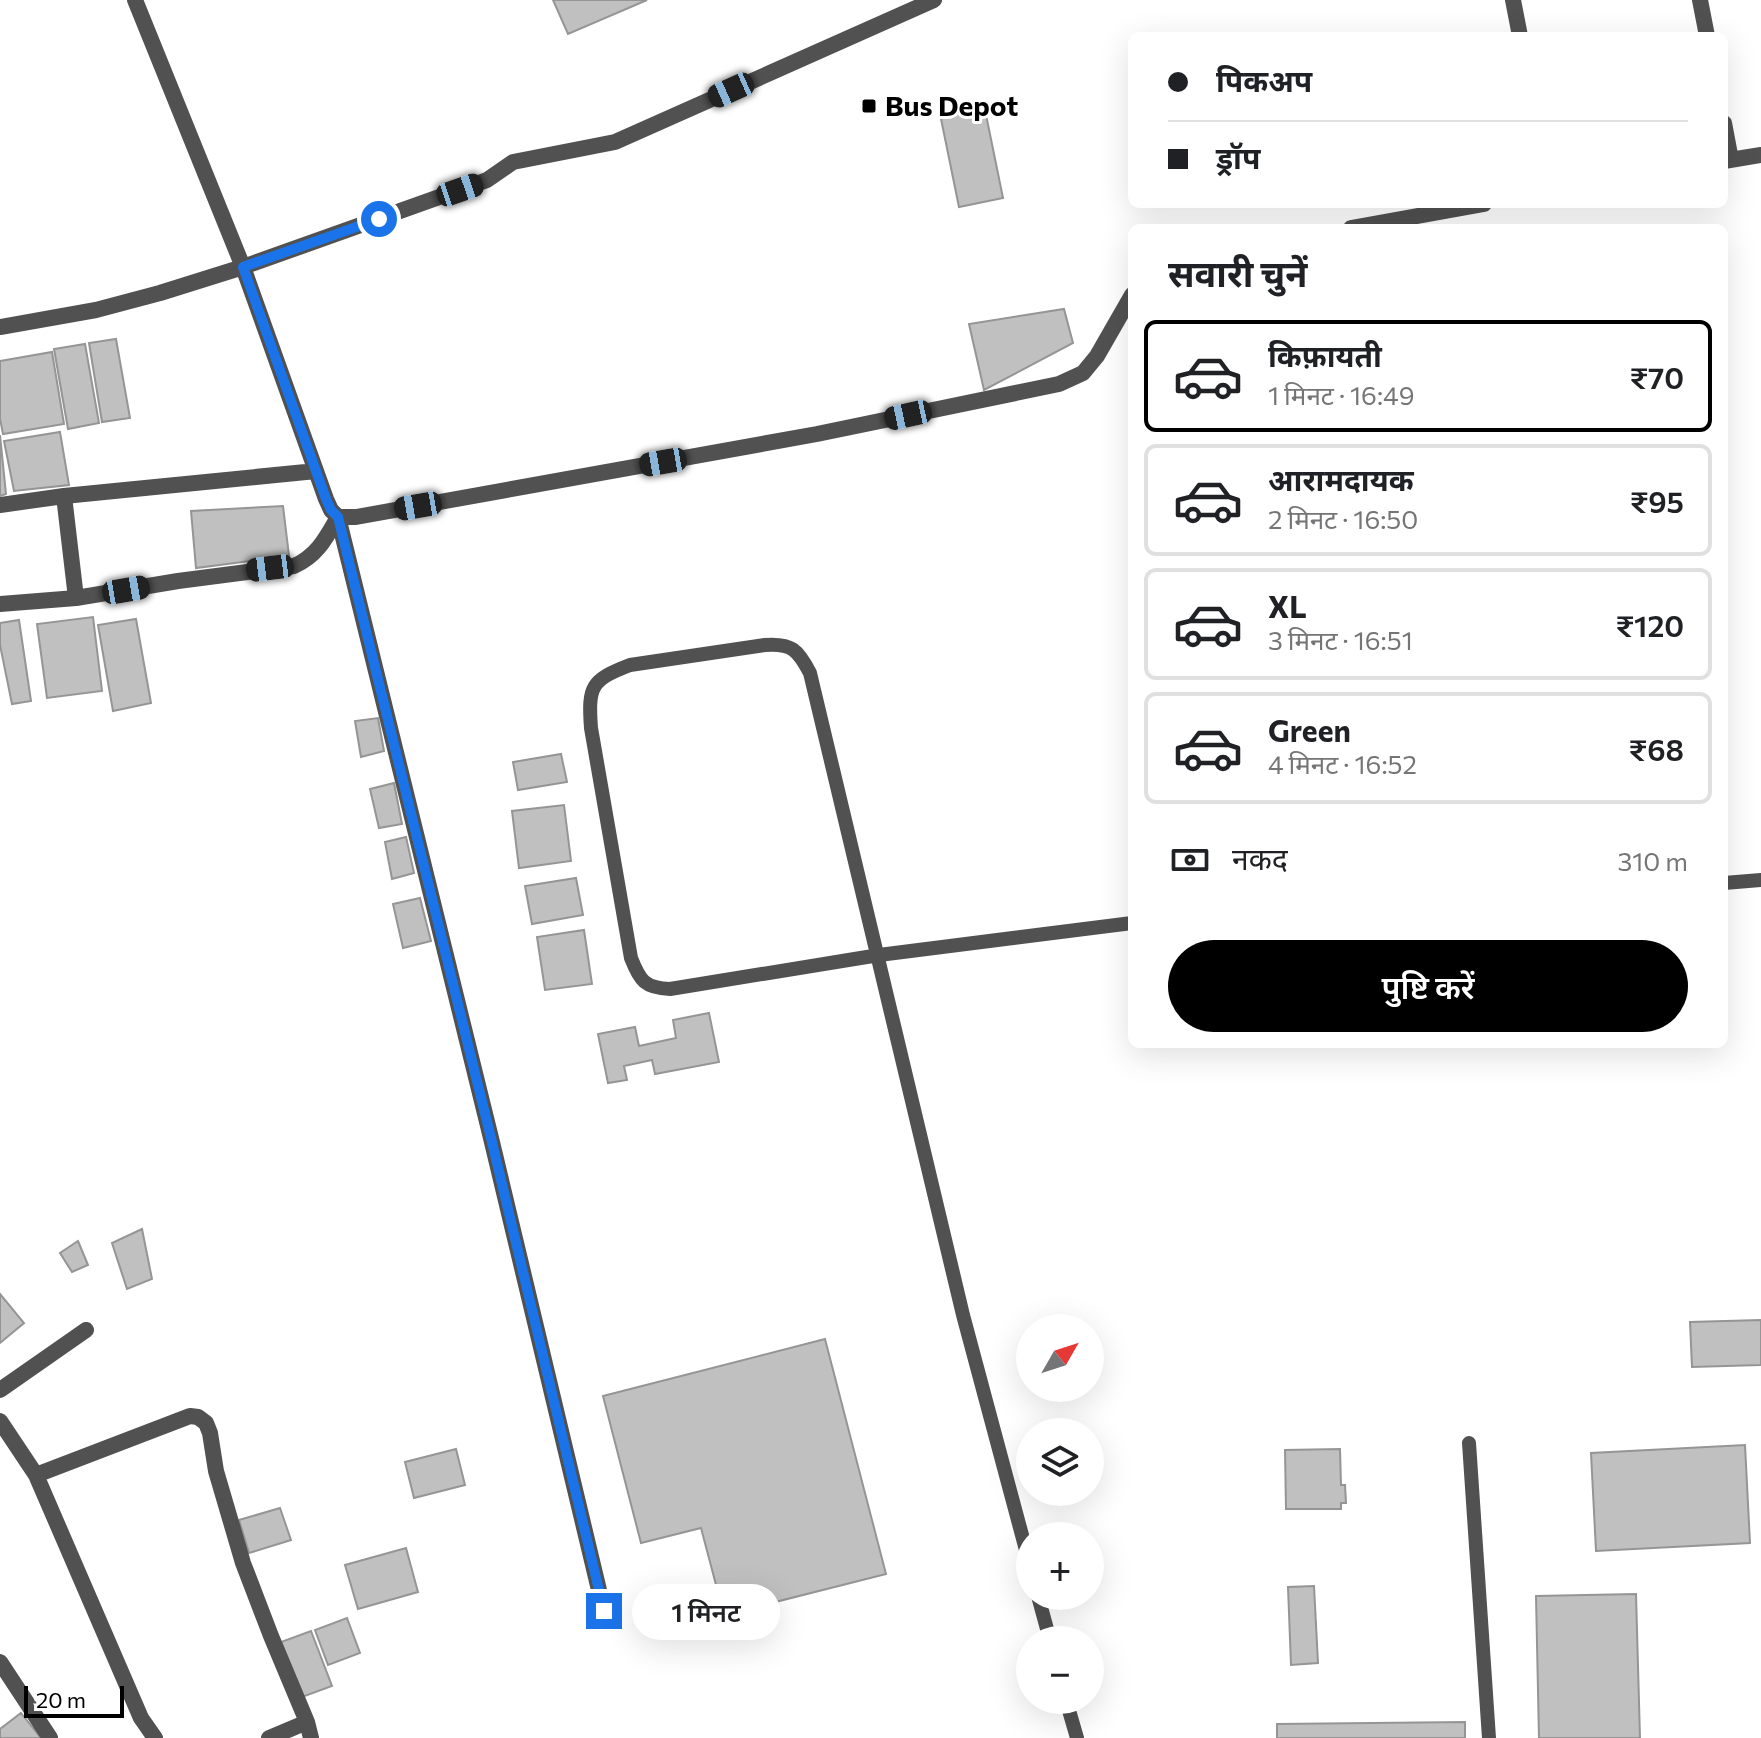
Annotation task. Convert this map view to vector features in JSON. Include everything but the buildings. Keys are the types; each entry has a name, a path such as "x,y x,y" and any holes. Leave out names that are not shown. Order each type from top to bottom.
{"street":[{"path":"135,0 243,267 326,499 338,517 604,1611"},
{"path":"0,327 128,303 243,267 487,180 513,162 615,142 934,0"},
{"path":"1513,0 1519,32"},
{"path":"1700,0 1706,32"},
{"path":"1728,161 1761,155"},
{"path":"1373,224 1462,208"},
{"path":"338,517 356,517 817,434 1059,384 1083,373 1097,356 1128,302"},
{"path":"0,505 316,471"},
{"path":"64,496 76,598"},
{"path":"0,604 76,598 294,566 308,559 321,546 338,517"},
{"path":"0,1390 86,1330"},
{"path":"36,1475 190,1416 206,1423 226,1510 243,1563 309,1730 269,1738"},
{"path":"0,1421 36,1475 141,1718 155,1738"},
{"path":"0,1662 50,1738"}],"lane":[{"path":"1018,1522 963,1315 879,955 810,673 803,659 794,649 782,644 765,645 630,665 610,673 593,688 589,704 591,728 631,958 639,977 653,988 670,989 879,955 1128,924"},
{"path":"1728,883 1761,880"},
{"path":"1469,1443 1489,1738"},
{"path":"1070,1714 1077,1738"}],"place":[{"name":"Bus Depot","path":"869,106"}],"route":[{"path":"379,219 243,267 326,499 338,517 604,1611"}]}
